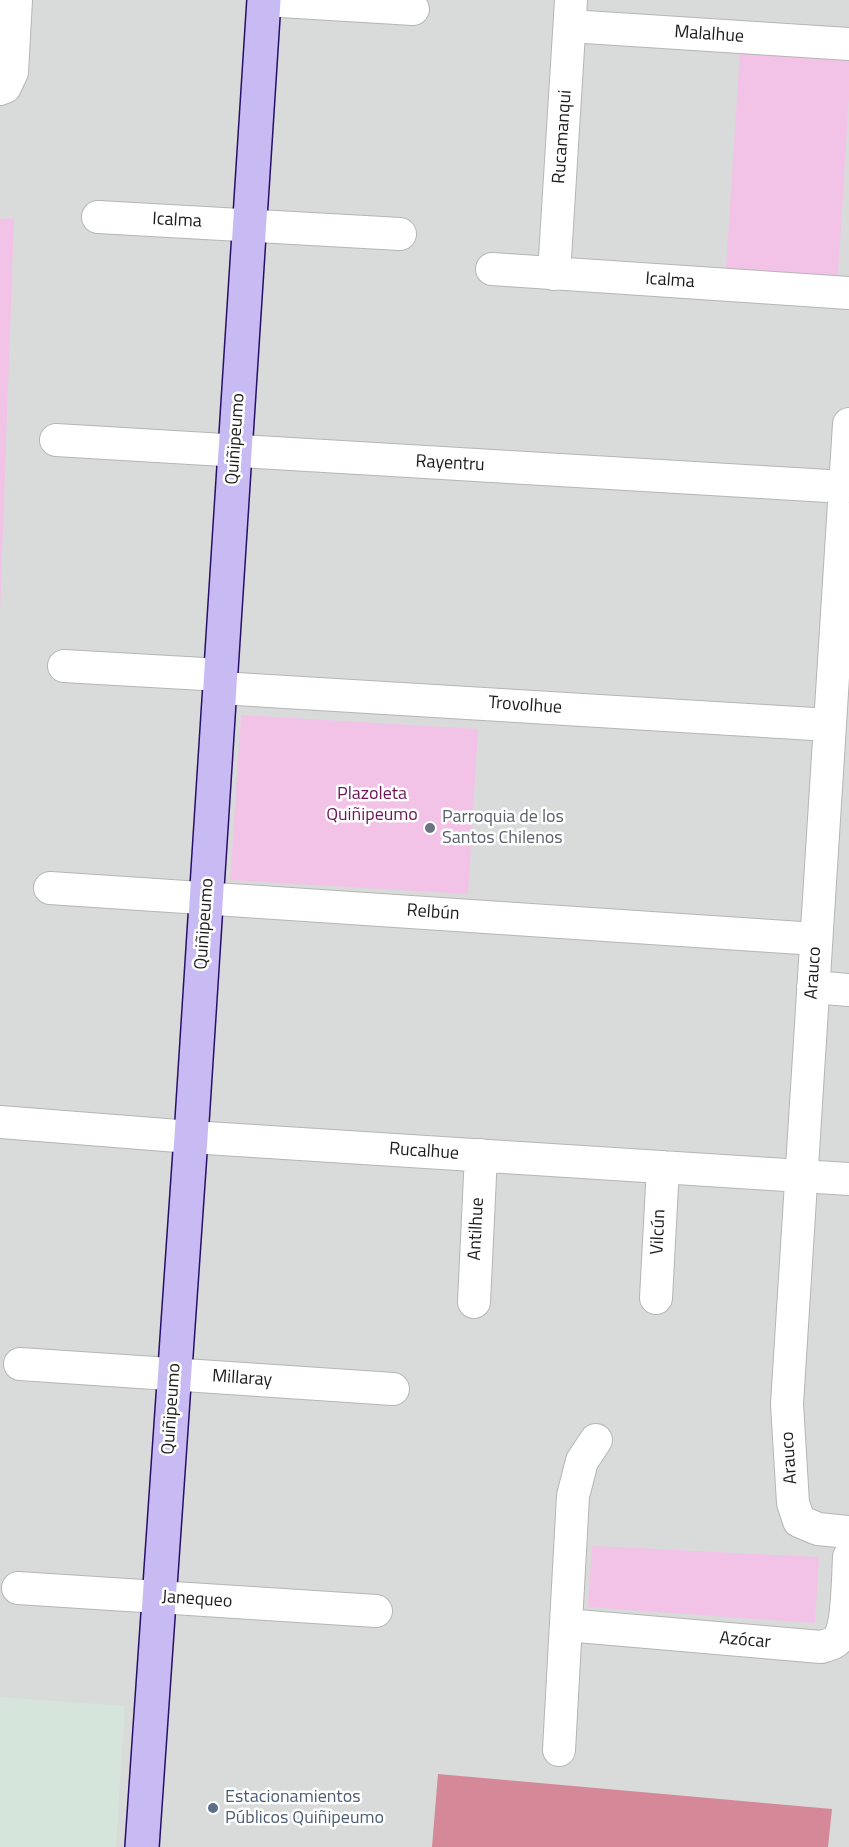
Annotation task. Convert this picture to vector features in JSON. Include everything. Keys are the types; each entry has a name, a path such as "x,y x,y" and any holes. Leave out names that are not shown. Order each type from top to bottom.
{"street":[{"path":"2,88 12,72 16,0"},
{"path":"264,0 413,9"},
{"name":"Quiñipeumo","path":"142,1847 191,1137 264,0"},
{"name":"Malalhue","path":"571,13 849,44"},
{"name":"Rucamanqui","path":"554,274 571,13"},
{"name":"Icalma","path":"98,217 400,234"},
{"name":"Icalma","path":"492,269 849,293"},
{"name":"Arauco","path":"849,424 845,487 843,601 830,725 837,803 816,939 787,1404 793,1503 800,1521 818,1530 849,1532"},
{"name":"Rayentru","path":"56,440 845,487"},
{"name":"Trovolhue","path":"64,666 220,681 830,725"},
{"name":"Relbún","path":"50,888 816,939"},
{"path":"813,987 849,990"},
{"name":"Rucalhue","path":"0,1122 191,1137 849,1179"},
{"name":"Antilhue","path":"474,1302 481,1155"},
{"name":"Vilcún","path":"656,1298 663,1167"},
{"name":"Millaray","path":"20,1364 393,1389"},
{"path":"559,1750 573,1496 582,1461 596,1440"},
{"name":"Azócar","path":"566,1625 821,1647 832,1644 839,1638 844,1625 849,1557"},
{"name":"Janequeo","path":"18,1588 376,1611"}],"shaded area":[{"path":"0,0 849,0 849,1847 0,1847"},
{"path":"0,1697 125,1706 116,1847 0,1847"},
{"path":"438,1774 832,1809 828,1847 432,1847"}],"green space":[{"path":"740,50 849,57 849,95 838,275 726,269"},
{"path":"14,218 0,613 0,219"},
{"name":"Plazoleta Quiñipeumo","path":"241,715 478,729 468,894 230,880"},
{"path":"592,1546 819,1557 815,1623 588,1607"}],"place":[{"name":"Parroquia de los Santos Chilenos","path":"430,828"},
{"name":"Estacionamientos Públicos Quiñipeumo","path":"213,1808"}]}
